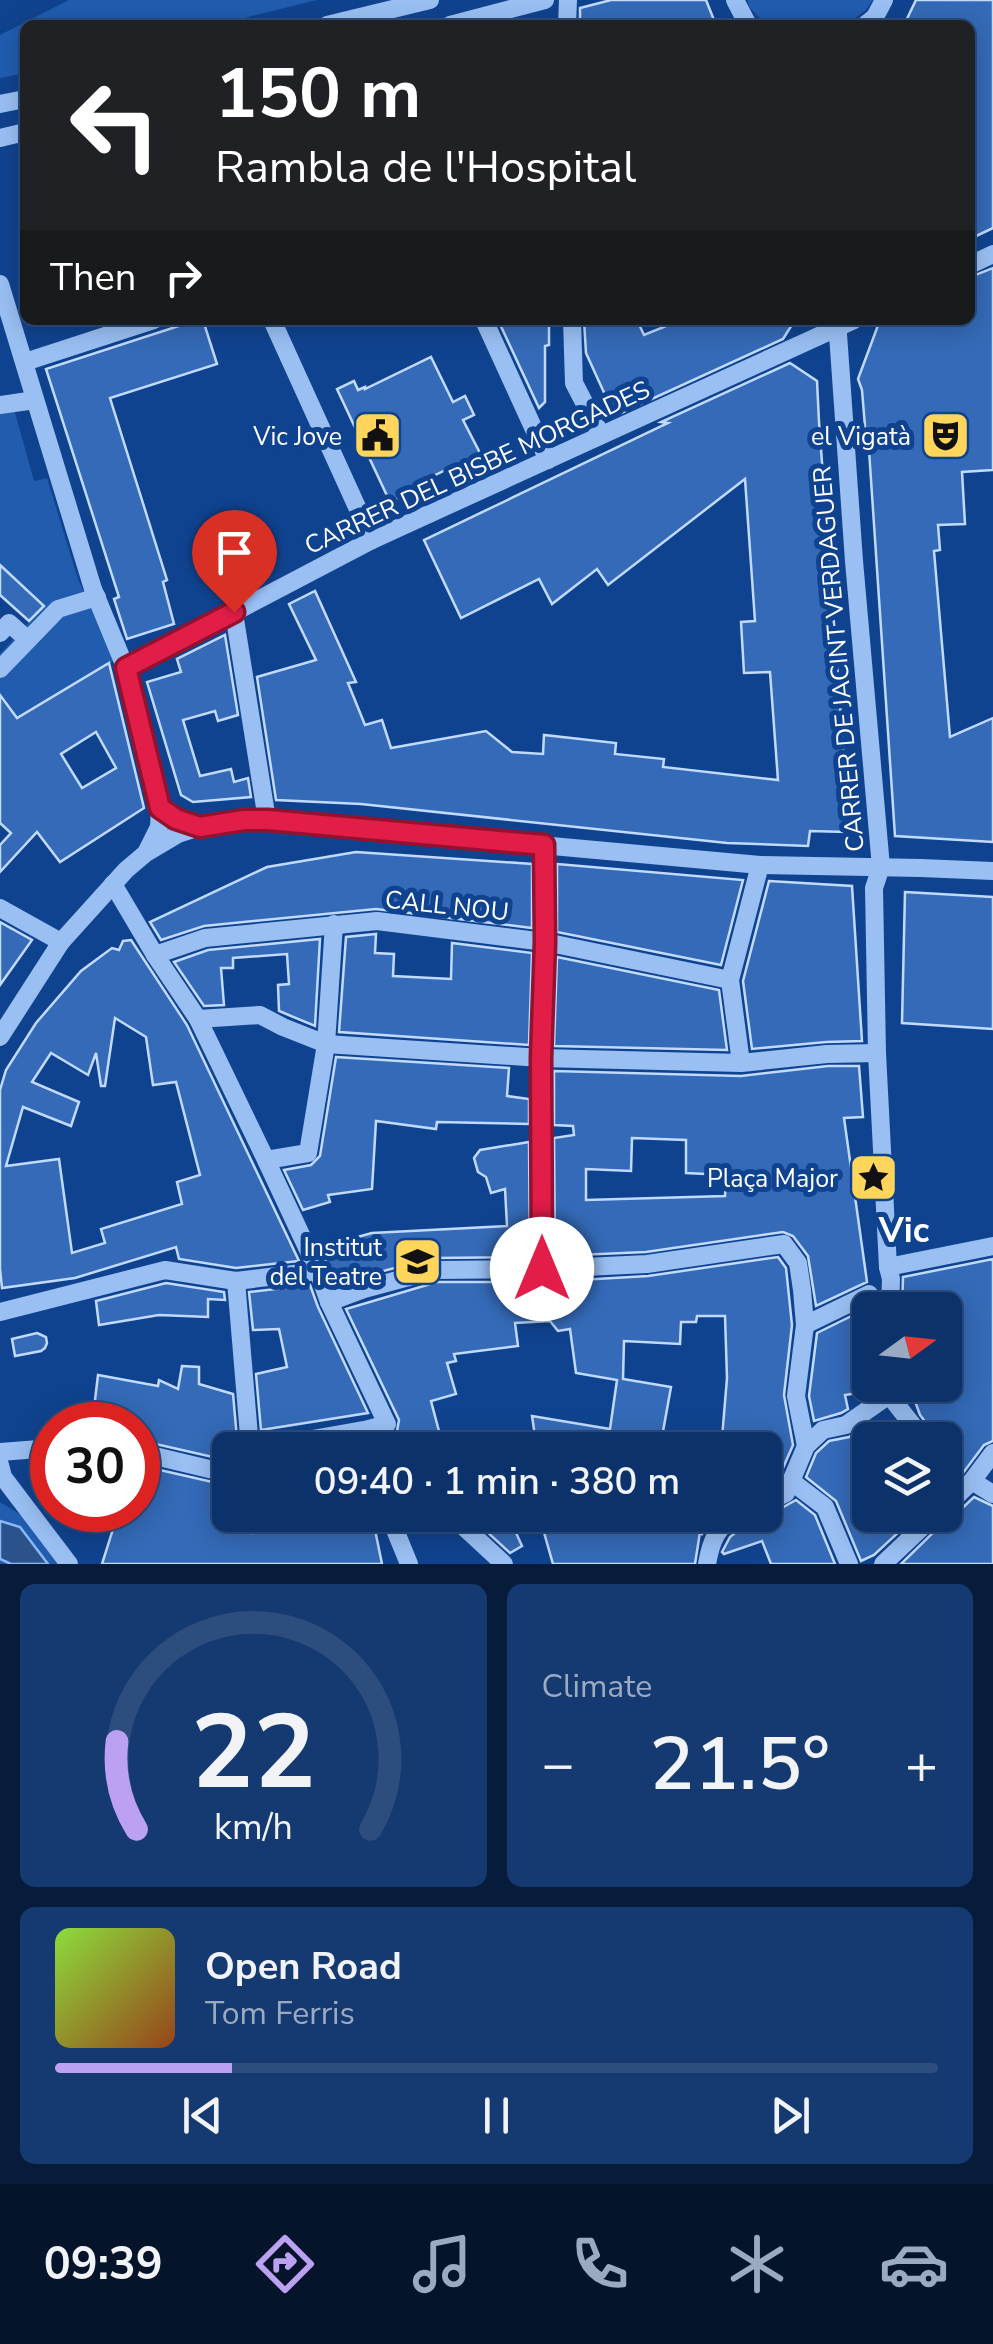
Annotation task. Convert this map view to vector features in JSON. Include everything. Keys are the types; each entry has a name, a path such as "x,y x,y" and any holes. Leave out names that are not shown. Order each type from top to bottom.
{"street":[{"path":"348,20 430,0"},
{"path":"469,20 546,0"},
{"path":"0,284 97,597 126,668 160,808 159,827 146,853"},
{"path":"25,362 139,325"},
{"path":"274,325 372,540"},
{"path":"486,325 548,460"},
{"path":"572,325 574,383 601,435"},
{"name":"CARRER DEL BISBE MORGADES","path":"126,668 372,540 837,325"},
{"name":"CARRER DE JACINT VERDAGUER","path":"843,325 854,561 881,867 874,888 877,1053"},
{"path":"0,405 36,400"},
{"path":"0,669 58,610 97,597"},
{"path":"234,612 268,820"},
{"path":"0,633 9,623 28,640"},
{"path":"160,808 176,819 200,827"},
{"path":"0,1037 61,942 113,884 146,853 178,834 200,827 268,820 760,865 993,871"},
{"path":"542,1269 544,845"},
{"path":"740,1063 730,980 760,865"},
{"path":"113,884 198,1018 386,1424 345,1432"},
{"path":"0,908 61,942"},
{"name":"CALL NOU","path":"156,955 204,938 377,921 545,942 730,980"},
{"path":"266,1160 308,1154 326,1044 334,924"},
{"path":"198,1018 260,1015 326,1044 541,1058 740,1063 877,1053 890,1292"},
{"path":"329,1302 434,1270 647,1264 784,1244 798,1264 805,1326 796,1396 806,1446"},
{"path":"888,1266 993,1246"},
{"path":"0,1312 166,1270 236,1280 318,1271"},
{"path":"236,1280 248,1432"},
{"path":"805,1326 852,1302"},
{"path":"782,1495 806,1446 823,1430 846,1425 874,1402"},
{"path":"0,1452 30,1450"},
{"path":"962,1490 993,1453"},
{"path":"160,1457 212,1470"},
{"path":"0,1465 3,1476 69,1564"},
{"path":"791,1481 825,1507 849,1564"},
{"path":"972,1481 993,1494"},
{"path":"396,1532 409,1564"},
{"path":"469,1532 504,1564"},
{"path":"707,1564 716,1532"},
{"path":"912,1532 912,1536"},
{"path":"883,1564 916,1532"}],"shaded area":[{"path":"69,0 317,0 236,20 30,20"},
{"path":"747,0 873,0 852,20 762,20"},
{"path":"20,25 20,74 0,78 0,35"},
{"path":"14,409 34,481 47,478 78,579 115,660 17,719 0,695 0,654 44,606 0,565 0,411"},
{"path":"0,1502 30,1520 30,1532 40,1532 65,1564 0,1564"},
{"path":"0,1521 20,1527 48,1564 11,1564 0,1559"}],"building":[{"path":"611,0 706,0 714,20 580,20 580,8"},
{"path":"916,0 993,0 993,228 975,237 975,20 906,20"},
{"path":"993,268 993,470 962,472 965,524 938,525 940,550 934,551 950,737 993,718 993,842 895,836 869,450 858,379 878,325 975,325 975,275"},
{"path":"182,325 205,325 217,364 110,398 167,580 163,582 174,624 127,639 114,599 119,597 46,369"},
{"path":"500,325 549,325 545,402 539,408"},
{"path":"584,325 639,325 644,335 669,325 792,325 783,339 619,414 611,408 586,353"},
{"path":"431,357 453,402 465,396 474,415 463,420 480,453 411,487 413,491 390,502 337,389 354,381 358,390 365,389"},
{"path":"790,363 817,381 846,785 846,832 810,831 808,846 727,843 361,804 276,800 257,677 316,660 289,604 315,591 356,682 348,683 365,725 382,720 391,748 486,731 512,752 543,754 544,735 616,743 615,754 664,759 663,767 778,780 770,672 744,673 741,622 755,621 745,479 608,585 597,569 552,604 539,579 461,618 424,540 668,423 661,422"},
{"path":"0,565 44,606 29,621 0,595"},
{"path":"225,635 238,715 218,721 215,711 183,720 200,776 231,769 234,782 248,778 251,797 193,802 181,795 147,682 181,672 177,659"},
{"path":"109,663 144,808 60,862 37,832 0,872 0,845 11,833 0,823 0,695 17,718","holes":["96,732 116,768 82,788 61,754"]},
{"path":"356,852 532,864 532,928 376,909 204,926 161,940 150,922 267,867"},
{"path":"557,864 743,880 721,965 557,932"},
{"path":"769,881 852,886 862,1041 752,1049 743,981"},
{"path":"905,892 993,897 993,1029 902,1023"},
{"path":"0,922 32,940 0,985"},
{"path":"376,934 375,953 394,954 393,976 451,979 452,943 532,953 529,1045 339,1032 346,937"},
{"path":"320,939 315,1026 279,1011 278,985 289,984 287,954 233,958 233,968 221,968 224,1005 204,1006 174,962 208,950"},
{"path":"131,940 187,1025 299,1261 236,1268 179,1259 176,1247 75,1278 2,1288 0,1090 6,1070 36,1023 81,971 112,948 119,950 123,941","holes":["115,1018 146,1037 153,1085 176,1082 200,1175 177,1182 182,1204 101,1229 105,1243 72,1253 59,1159 6,1166 23,1107 71,1126 79,1102 32,1082 51,1053 88,1075 96,1053 101,1086 105,1086"]},
{"path":"557,957 719,990 727,1050 554,1046"},
{"path":"336,1057 509,1068 507,1096 529,1099 529,1124 437,1122 436,1129 376,1121 372,1189 328,1195 330,1202 303,1210 284,1170 311,1165 320,1156"},
{"path":"859,1066 863,1117 844,1118 867,1282 816,1306 808,1256 793,1236 783,1232 646,1252 555,1256 554,1138 574,1135 573,1126 554,1125 554,1071 741,1076","holes":["632,1138 686,1140 686,1173 726,1175 725,1196 586,1200 586,1169 631,1171"]},
{"path":"529,1142 530,1257 432,1258 337,1286 320,1247 372,1233 507,1226 505,1189 491,1193 474,1158 480,1150"},
{"path":"778,1257 786,1268 792,1325 784,1395 793,1445 782,1470 782,1432 722,1432 727,1378 725,1316 697,1316 696,1322 681,1322 680,1344 624,1341 623,1379 671,1387 663,1432 534,1432 532,1416 610,1429 617,1380 576,1373 570,1329 558,1331 550,1321 515,1323 518,1346 454,1354 456,1361 447,1363 456,1394 431,1401 439,1432 395,1432 399,1420 346,1309 437,1282 544,1282 648,1276"},
{"path":"993,1259 993,1441 984,1445 962,1474 962,1422 925,1422 915,1402 962,1402 962,1292 903,1292 903,1277"},
{"path":"166,1283 224,1292 225,1300 208,1299 208,1317 159,1315 99,1325 96,1301"},
{"path":"310,1285 368,1413 261,1430 256,1374 287,1367 279,1329 253,1330 249,1292"},
{"path":"852,1316 852,1394 845,1395 848,1409 814,1421 809,1396 817,1333"},
{"path":"37,1333 46,1337 45,1348 15,1356 12,1339"},
{"path":"182,1366 199,1367 199,1384 233,1394 236,1432 212,1432 212,1457 160,1445 160,1402 95,1402 98,1375 158,1386 159,1380 178,1389"},
{"path":"852,1435 852,1532 899,1532 874,1555 861,1561 836,1501 806,1477 816,1453 829,1441"},
{"path":"160,1470 212,1482 212,1532 375,1532 382,1564 102,1564 112,1532 160,1532"},
{"path":"974,1497 993,1506 993,1564 901,1564 934,1532 962,1532 962,1508"},
{"path":"796,1500 815,1515 835,1564 771,1564 762,1541 722,1552 736,1532 782,1532 782,1508"},
{"path":"487,1532 516,1532 522,1546 510,1553"},
{"path":"544,1532 700,1532 695,1564 553,1564"}],"place":[{"name":"Vic Jove","path":"377,436"},
{"name":"el Vigatà","path":"946,436"},
{"name":"Plaça Major","path":"873,1178"},
{"name":"Institut del Teatre","path":"417,1261"}],"district":[{"name":"Vic","path":"904,1230"}],"route":[{"path":"234,612 126,668 160,808 176,819 200,827 268,820 544,845 542,1269"}]}
